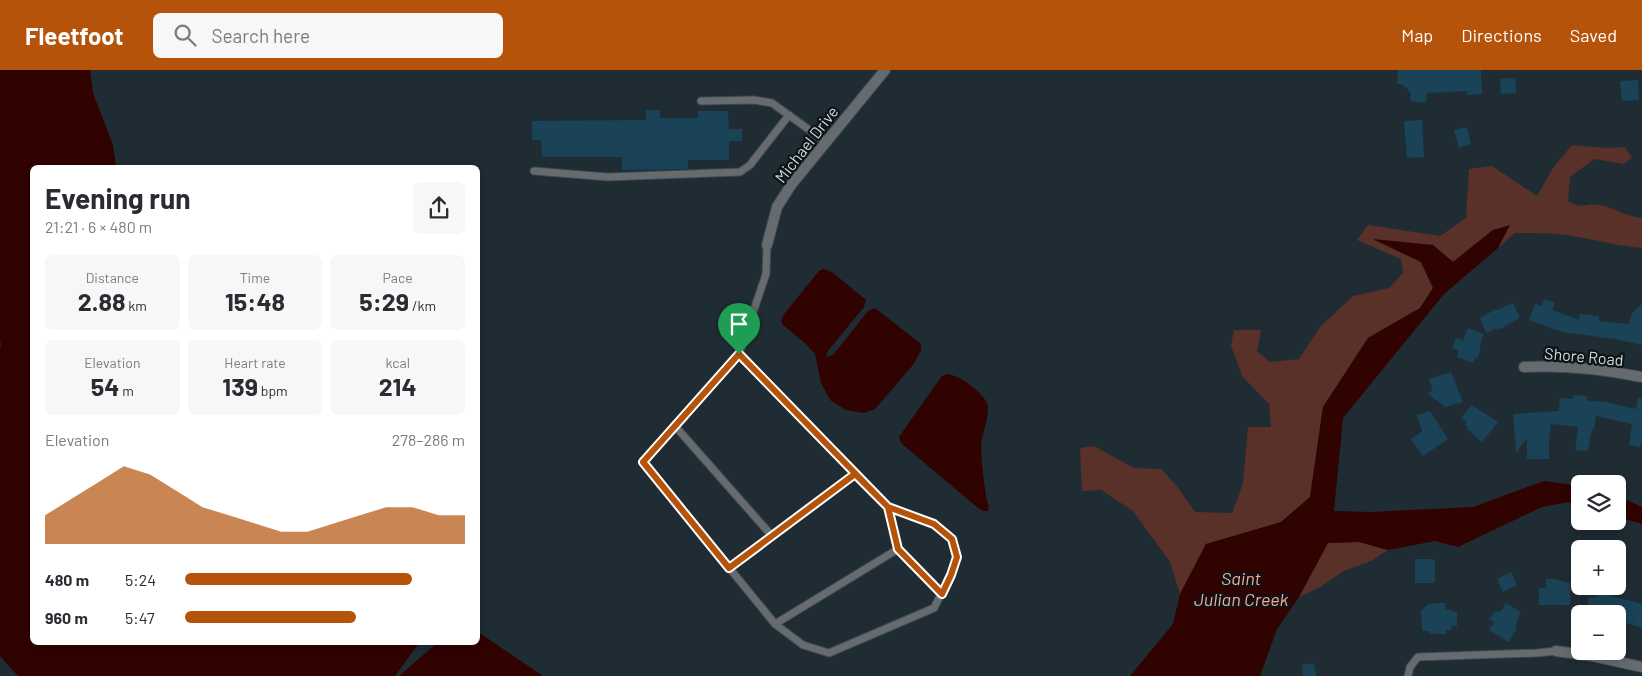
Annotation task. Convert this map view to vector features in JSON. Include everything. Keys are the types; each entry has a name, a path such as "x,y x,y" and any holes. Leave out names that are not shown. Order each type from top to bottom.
{"street":[{"name":"Michael Drive","path":"767,245 777,207 791,185 885,70"},
{"name":"Shore Road","path":"1524,367 1570,366 1608,370 1642,377"},
{"path":"1556,651 1592,656 1642,668"}],"lane":[{"path":"701,101 754,100 772,103 826,142"},
{"path":"534,170 608,177 740,172 750,165 789,115"},
{"path":"739,354 888,507 934,524 952,539 957,557 951,575 934,608 829,653 803,645 775,624 643,462 739,354 766,274 767,245"},
{"path":"675,426 772,536"},
{"path":"729,568 855,474"},
{"path":"888,507 898,549 942,594"},
{"path":"775,624 898,549"},
{"path":"1408,676 1410,666 1418,657 1556,651"}],"shaded area":[{"path":"1572,145 1607,148 1625,147 1632,158 1624,164 1594,159 1570,177 1568,201 1582,206 1594,204 1605,206 1642,218 1642,248 1566,235 1515,233 1498,248 1509,226 1493,230 1453,262 1433,245 1374,240 1421,262 1433,288 1420,308 1368,338 1323,407 1310,497 1281,522 1206,544 1180,594 1170,562 1133,511 1101,490 1082,491 1080,448 1094,446 1134,468 1161,469 1176,485 1195,512 1232,513 1243,484 1248,427 1271,427 1269,404 1242,376 1231,345 1234,330 1261,330 1257,351 1270,362 1299,359 1320,327 1353,296 1389,288 1403,273 1401,259 1357,240 1368,225 1440,236 1466,218 1469,169 1492,166 1537,196 1553,168"},
{"path":"1359,542 1388,550 1371,561 1344,571 1320,587 1299,597 1327,543"}],"water":[{"path":"0,70 90,70 93,93 113,145 116,165 30,165 30,645 418,645 395,676 18,676 0,656"},
{"name":"Saint Julian Creek","path":"1510,225 1498,248 1444,294 1343,418 1334,511 1371,512 1473,507 1544,481 1571,485 1571,503 1542,507 1458,547 1435,541 1388,550 1359,542 1328,543 1299,597 1277,629 1260,676 1130,676 1173,624 1180,594 1206,544 1281,522 1310,497 1323,407 1368,338 1420,308 1433,288 1421,262 1373,239 1433,245 1453,262 1493,230"},
{"path":"823,269 832,272 866,300 864,307 828,351 826,357 833,355 868,311 875,308 921,344 921,350 913,365 875,409 864,413 846,410 830,400 821,383 815,354 781,321 784,314 819,271"},
{"path":"946,374 970,384 987,403 987,417 981,445 986,496 989,505 988,511 978,508 901,443 899,437 941,377"},
{"path":"1626,500 1642,507 1642,524 1626,519"},
{"path":"480,633 543,676 399,676 435,645 480,645"}],"building":[{"path":"1398,70 1481,70 1482,94 1467,95 1467,91 1427,93 1426,103 1410,101 1411,94 1406,87 1403,87 1403,84 1397,84"},
{"path":"1515,78 1516,93 1501,94 1500,79"},
{"path":"1638,80 1639,100 1622,101 1620,81"},
{"path":"646,110 660,110 660,118 698,118 698,111 728,111 729,129 742,129 742,141 729,141 729,160 688,160 688,169 622,170 622,157 542,157 541,140 532,140 532,121 646,120"},
{"path":"1422,120 1424,157 1407,158 1404,121"},
{"path":"1467,127 1471,144 1459,148 1454,130"},
{"path":"1544,299 1555,303 1552,310 1579,320 1580,314 1599,316 1599,321 1629,324 1632,313 1642,304 1642,345 1615,339 1562,332 1529,320 1535,304 1541,306"},
{"path":"1513,303 1520,318 1498,330 1497,328 1486,333 1480,318 1496,309"},
{"path":"1468,328 1484,334 1479,348 1481,349 1473,363 1457,357 1459,351 1452,348 1456,338 1463,340"},
{"path":"1451,372 1463,402 1445,407 1427,393 1433,391 1429,379"},
{"path":"1573,395 1587,396 1587,400 1636,409 1638,398 1642,399 1642,441 1640,447 1629,445 1632,424 1596,416 1588,451 1575,450 1578,427 1551,424 1549,459 1527,459 1527,438 1516,453 1513,414 1559,411 1560,398 1573,399"},
{"path":"1472,405 1498,422 1482,442 1467,429 1468,427 1465,425 1467,422 1461,418"},
{"path":"1430,411 1448,439 1423,456 1411,439 1422,431 1417,415"},
{"path":"1415,559 1433,559 1435,561 1435,582 1415,583"},
{"path":"1511,572 1517,585 1503,592 1497,579"},
{"path":"1546,579 1570,583 1570,605 1539,605 1539,588 1546,588"},
{"path":"1596,595 1608,595 1642,604 1642,628 1626,623 1626,605 1588,605 1589,597 1595,598"},
{"path":"1445,603 1445,610 1457,611 1457,626 1451,626 1452,630 1446,630 1446,634 1429,634 1429,631 1422,631 1421,611 1427,605"},
{"path":"1506,603 1521,612 1516,622 1515,627 1517,628 1509,642 1489,630 1494,622 1489,619 1494,612 1501,611"},
{"path":"1314,663 1316,676 1303,676 1302,665"}],"route":[{"path":"739,354 643,462 729,568 855,474 888,507 934,524 952,539 957,557 942,594 898,549 888,507 739,354"}]}
